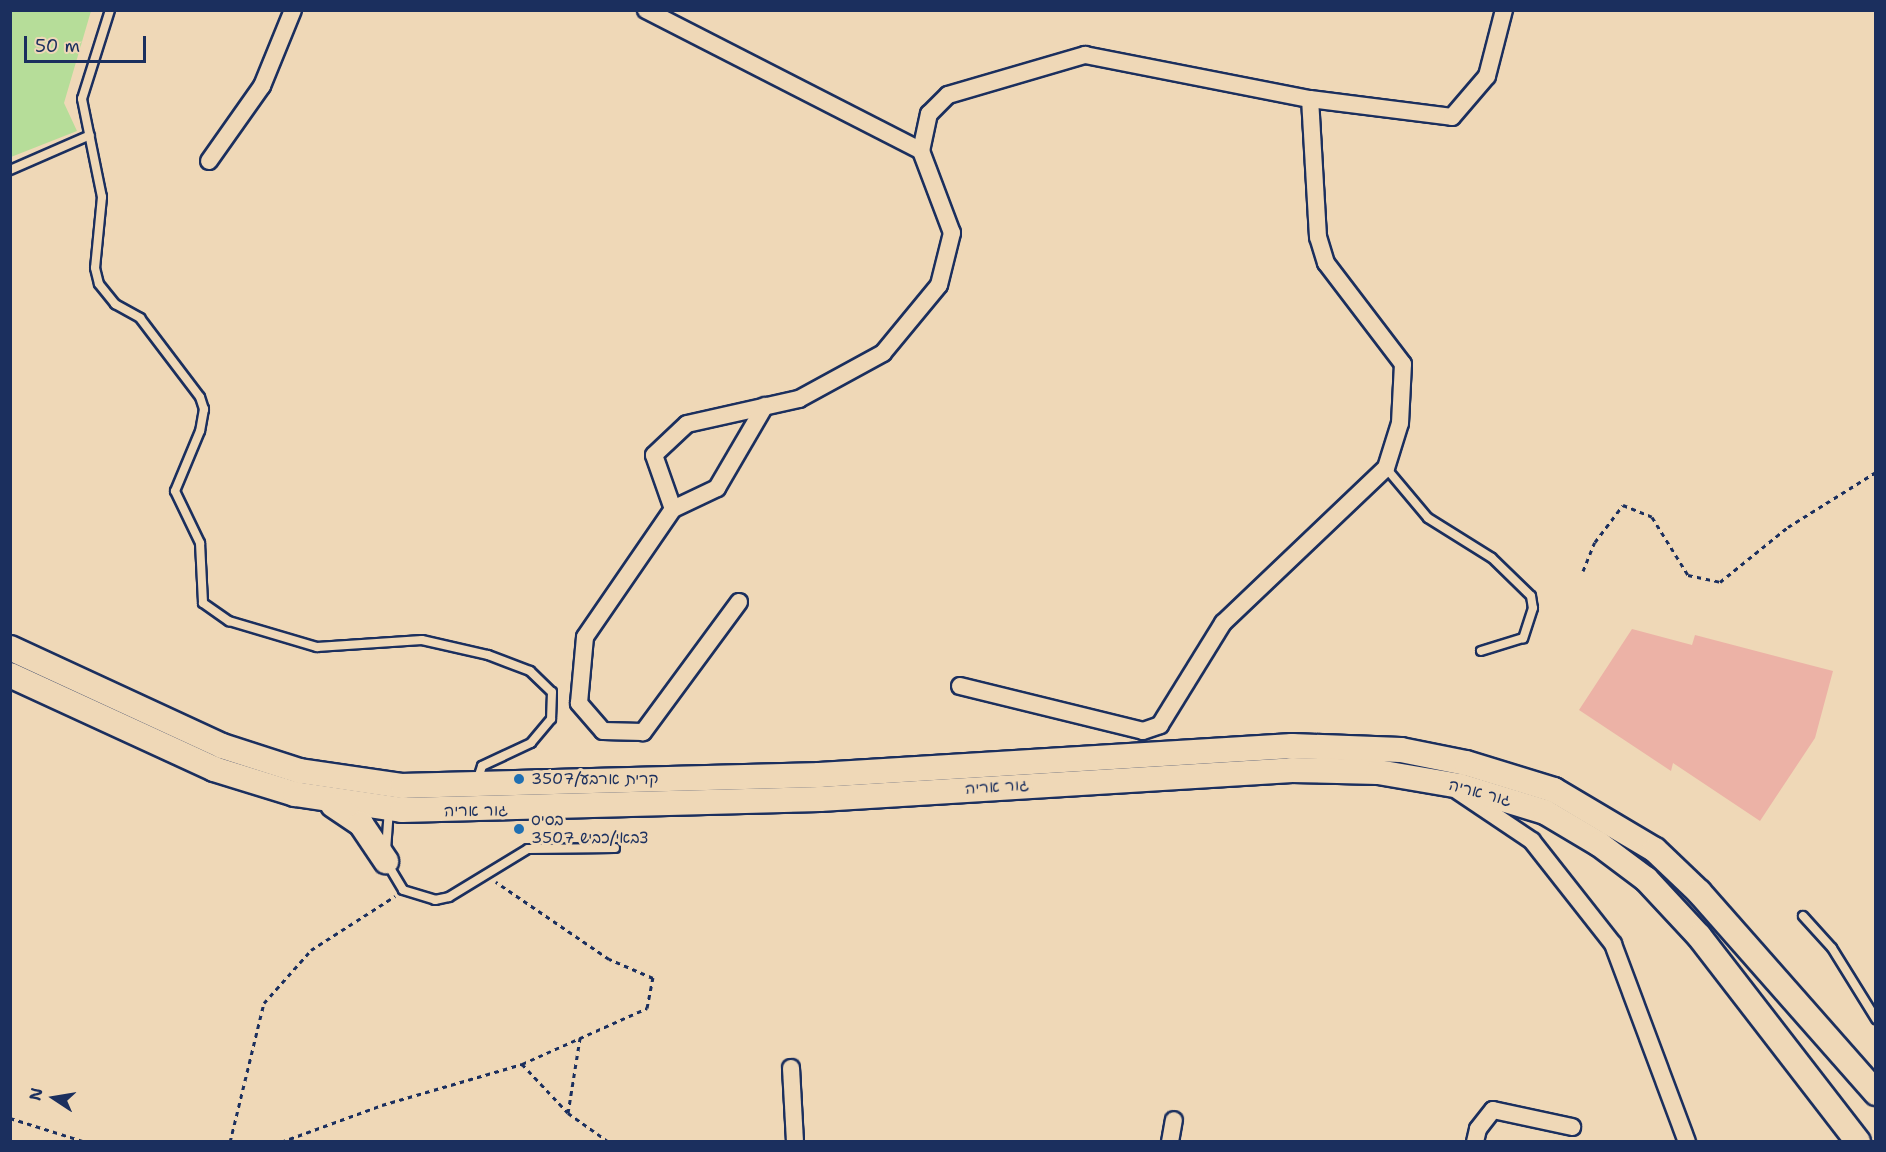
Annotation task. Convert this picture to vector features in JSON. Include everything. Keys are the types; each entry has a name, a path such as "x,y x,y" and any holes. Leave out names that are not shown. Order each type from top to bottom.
{"main road":[{"name":"גור אריה","path":"10,648 222,746 300,771 390,785 476,787 819,775 1292,746 1379,748 1456,760 1554,790 1590,807 1655,850 1699,892 1875,1093"},
{"name":"גור אריה","path":"10,675 214,769 326,801 389,809 476,811 820,799 1292,770 1377,772 1445,783 1545,812 1599,844 1646,879 1699,936 1858,1142"},
{"path":"326,801 361,824 386,861"}],"street":[{"path":"209,161 262,86 293,10"},
{"path":"646,10 921,151"},
{"path":"673,508 654,455 687,424 800,399 883,353 939,285 952,233 921,151 929,114 948,95 1085,55 1310,99 1452,117 1487,76 1504,10"},
{"path":"960,686 1143,731 1160,725 1223,623 1386,468 1400,423 1403,364 1326,263 1318,237 1310,99"},
{"path":"740,602 643,732 603,731 579,703 585,637 673,508 717,488 765,406"},
{"path":"1445,783 1533,842 1613,944 1687,1142"},
{"path":"791,1068 795,1142"},
{"path":"1475,1142 1478,1129 1493,1110 1572,1127"},
{"path":"1170,1142 1174,1120"}],"lane":[{"path":"110,10 82,99 102,196 95,268 99,284 115,304 140,318 186,375 204,409 200,431 175,490 200,543 203,603 229,621 317,647 422,640 488,655 530,671 552,692 551,719 531,743 482,766 476,787"},
{"path":"10,170 90,135"},
{"path":"1386,468 1428,518 1492,558 1531,596 1533,608 1523,638 1481,651"},
{"path":"390,785 386,861 403,890 435,900 449,897 528,849 615,848"},
{"path":"1803,916 1832,948 1875,1019"}],"path":[{"path":"1583,571 1595,542 1623,505 1652,517 1688,575 1720,582 1788,527 1875,472"},
{"path":"281,1142 382,1105 522,1064 647,1008 654,978 609,959 497,885 494,868"},
{"path":"230,1142 264,1003 311,950 403,890"},
{"path":"568,1113 580,1038"},
{"path":"522,1064 568,1113 609,1142"},
{"path":"10,1118 86,1142"}],"green space":[{"path":"11,10 91,11 64,103 77,131 11,157"}],"building":[{"path":"1632,629 1692,645 1695,635 1833,671 1815,738 1760,821 1673,763 1671,771 1579,710"}],"place":[{"name":"קרית ארבע/3507","path":"519,779"},
{"name":"בסיס צבאי/כביש 3507","path":"519,829"}]}
